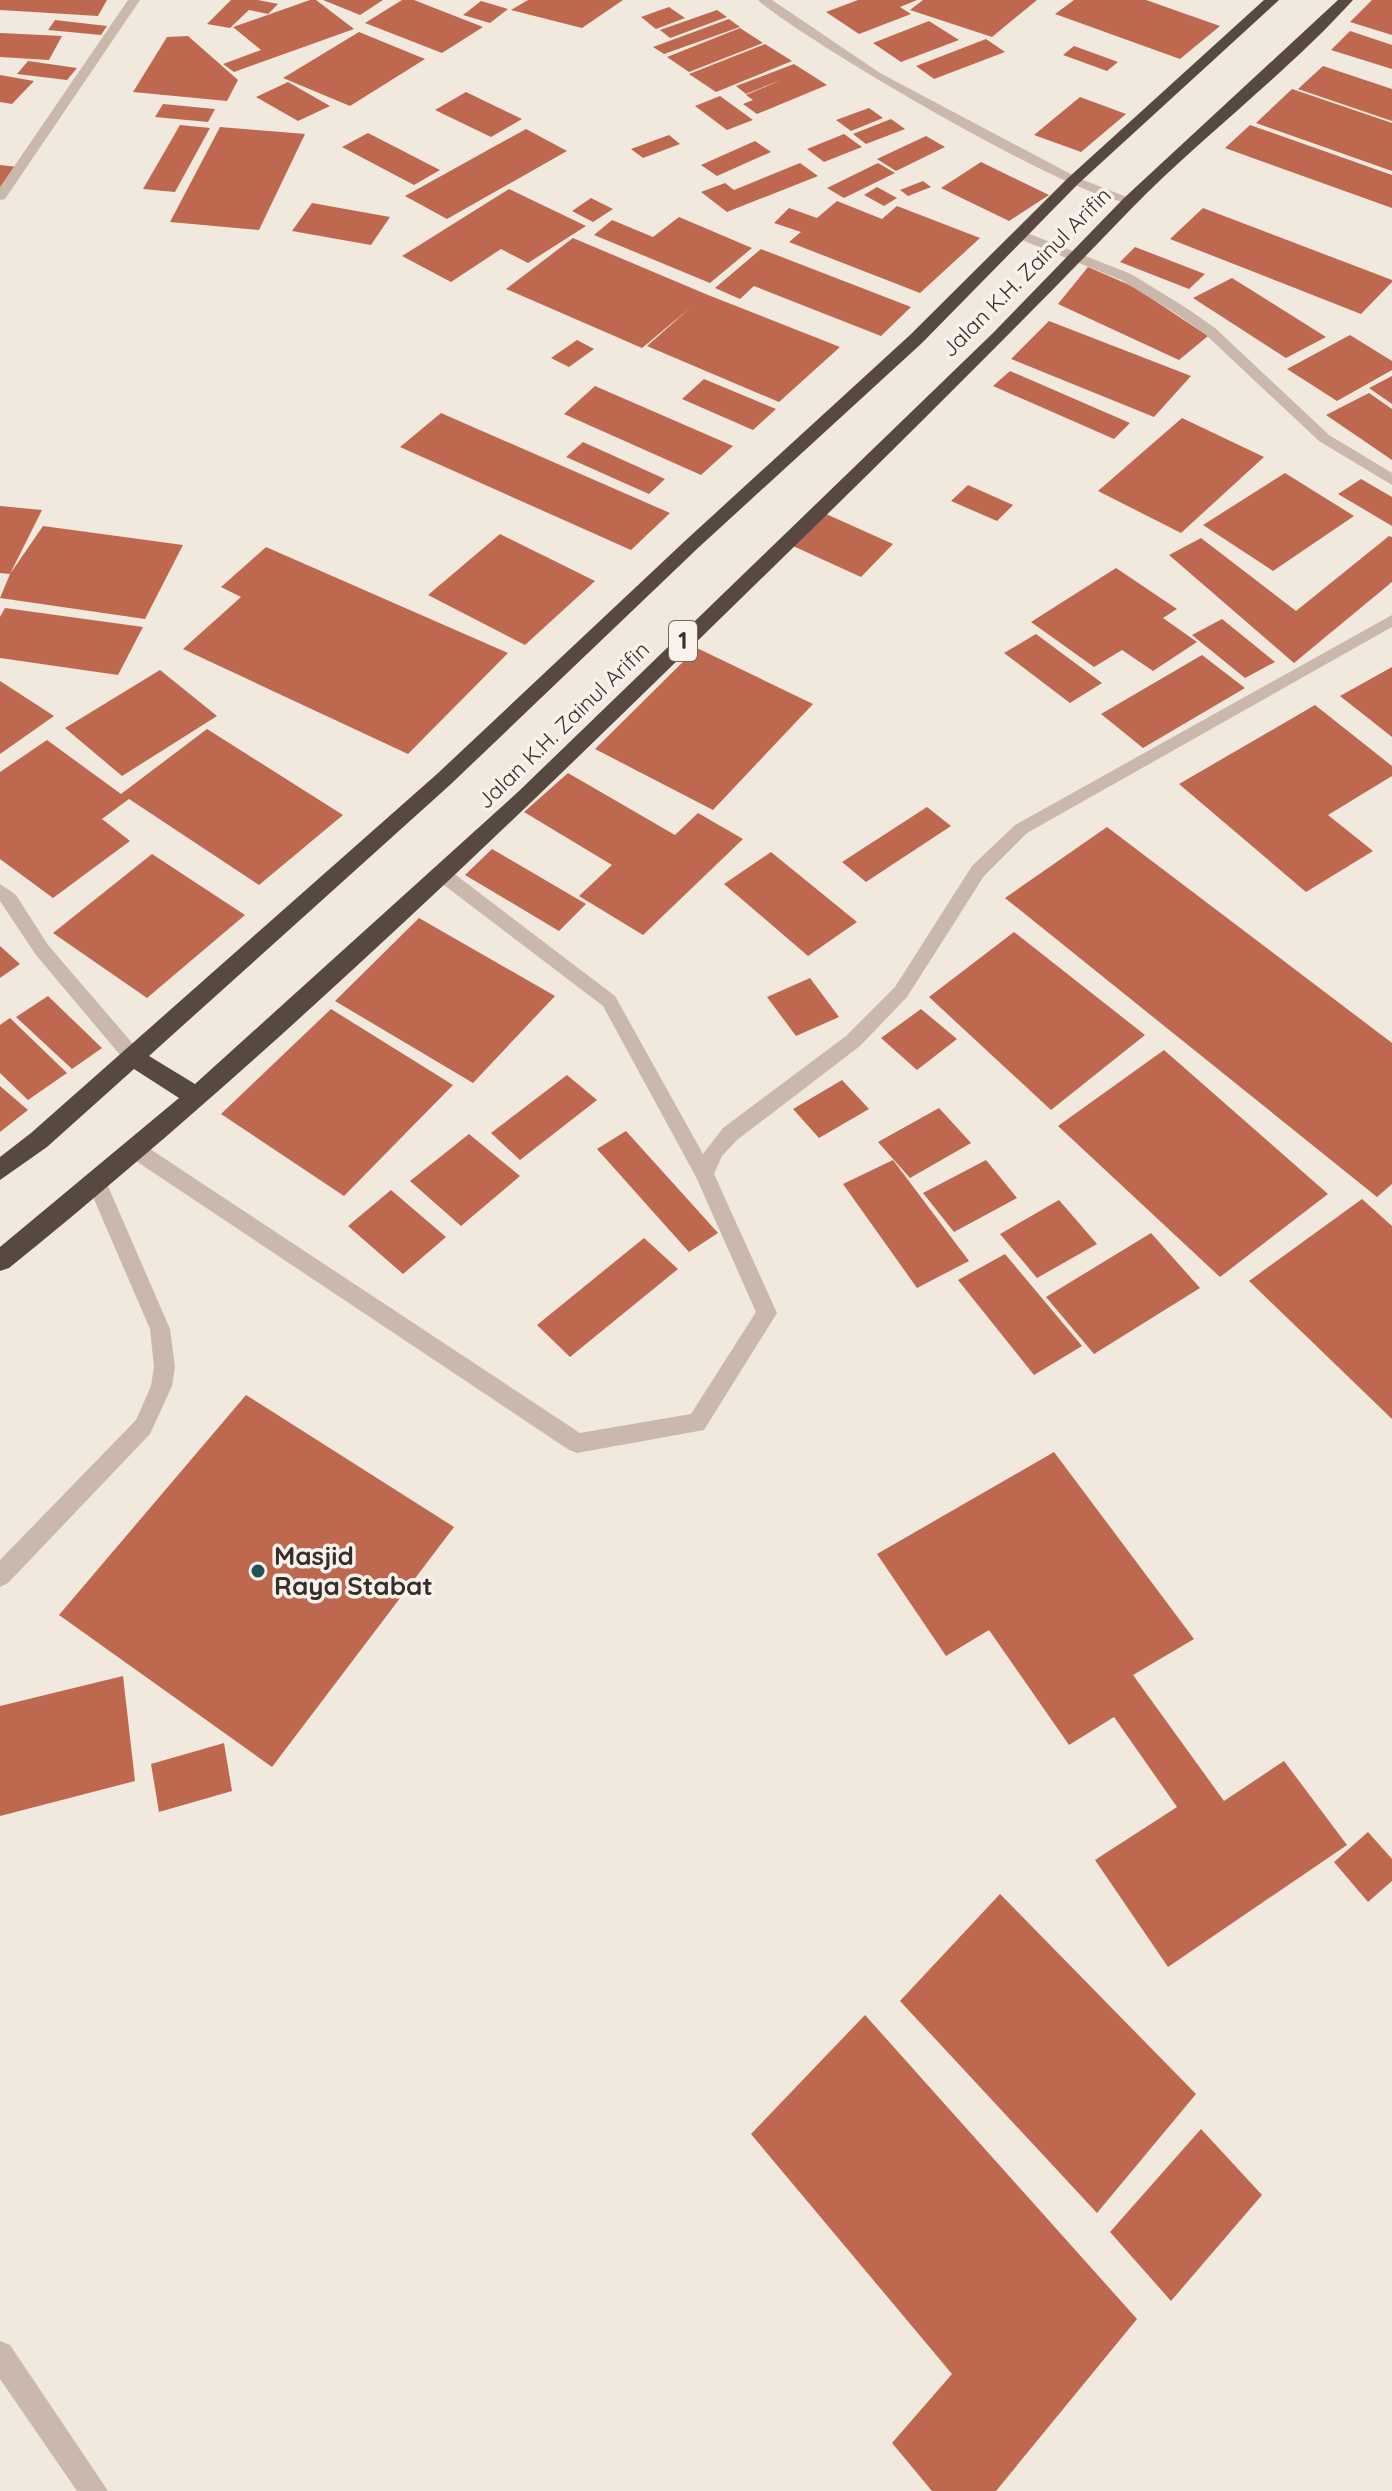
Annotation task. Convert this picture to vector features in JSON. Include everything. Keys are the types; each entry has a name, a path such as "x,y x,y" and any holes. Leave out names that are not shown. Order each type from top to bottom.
{"highway":[{"name":"Jalan K.H. Zainul Arifin","path":"0,1170 133,1057 444,779 692,544 811,439 1022,235 1073,181 1272,0"},
{"name":"Jalan K.H. Zainul Arifin","path":"0,1261 97,1183 196,1097 442,874 999,337 1130,201 1346,0"},
{"path":"133,1057 196,1097"}],"street":[{"path":"0,196 134,0"},
{"path":"764,0 876,76 1073,181 1130,201"},
{"path":"1022,235 1126,277 1201,324 1324,438 1392,480"},
{"path":"704,1174 714,1151 730,1134 853,1041 901,992 978,871 1021,829 1392,620"},
{"path":"134,1149 577,1443 697,1423 767,1313 704,1174 609,1001 442,874"},
{"path":"0,891 10,900 42,950 133,1057"},
{"path":"0,1576 143,1427 156,1407 165,1379 165,1347 157,1314 97,1183"},
{"path":"0,2355 94,2491"}],"building":[{"path":"0,0 107,0 98,16 0,10"},
{"path":"231,0 278,4 268,14 249,10 230,28 207,24"},
{"path":"316,0 354,29 234,72 223,64 261,50 233,27"},
{"path":"323,0 383,0 360,15"},
{"path":"402,0 414,0 483,27 442,53 365,23"},
{"path":"528,0 623,0 582,28 511,10"},
{"path":"858,0 917,0 900,7 911,14 859,34 826,12"},
{"path":"923,0 1037,0 992,37 910,10"},
{"path":"1074,0 1146,0 1220,26 1180,59 1055,14"},
{"path":"1372,0 1392,0 1392,35 1350,22"},
{"path":"481,1 508,9 490,23 463,15"},
{"path":"669,7 685,18 656,29 641,17"},
{"path":"717,10 727,17 670,38 660,30"},
{"path":"729,19 740,27 664,54 653,47"},
{"path":"55,20 107,26 101,35 48,30"},
{"path":"929,21 959,40 901,62 873,43"},
{"path":"740,28 763,43 689,72 667,57"},
{"path":"1350,31 1392,45 1392,69 1331,50"},
{"path":"359,32 425,59 350,106 283,78"},
{"path":"0,33 62,36 49,60 0,57"},
{"path":"188,36 238,80 227,101 133,92 167,37"},
{"path":"986,39 1005,52 934,79 916,66"},
{"path":"765,44 792,61 716,92 689,74"},
{"path":"1074,46 1118,62 1107,71 1063,55"},
{"path":"28,61 77,68 67,80 17,74"},
{"path":"794,64 827,85 757,114 743,104 753,100 746,95 781,80 746,94 736,86"},
{"path":"1323,66 1392,89 1392,121 1298,89"},
{"path":"0,75 34,81 12,104 0,102"},
{"path":"288,82 330,106 298,121 256,97"},
{"path":"1292,89 1392,123 1392,171 1256,123"},
{"path":"466,92 522,119 491,137 435,110"},
{"path":"720,96 753,120 727,130 695,106"},
{"path":"1080,97 1126,114 1081,152 1034,135"},
{"path":"163,104 215,109 208,122 155,117"},
{"path":"869,108 883,118 851,131 836,120"},
{"path":"891,119 905,129 866,144 853,134"},
{"path":"180,125 210,128 175,192 143,189"},
{"path":"1250,125 1392,175 1392,208 1225,148"},
{"path":"220,127 305,134 259,230 170,222"},
{"path":"526,129 567,151 447,219 405,196"},
{"path":"368,133 440,170 414,185 342,147"},
{"path":"844,134 862,147 824,162 807,149"},
{"path":"669,135 680,144 643,158 631,149"},
{"path":"926,136 945,147 896,171 877,159"},
{"path":"755,141 771,152 717,176 701,165"},
{"path":"981,162 1049,195 1009,221 941,188"},
{"path":"800,163 818,176 727,212 701,192 725,183 734,190"},
{"path":"878,163 895,173 844,198 827,188"},
{"path":"0,165 18,167 0,196"},
{"path":"923,181 931,187 908,196 900,190"},
{"path":"877,187 897,198 884,206 864,195"},
{"path":"509,189 586,226 528,263 501,249 451,282 402,256"},
{"path":"591,198 613,209 593,222 572,211"},
{"path":"837,201 882,219 897,206 980,238 920,293 789,242 801,232 774,223 789,208 817,218"},
{"path":"312,203 390,217 371,245 292,231"},
{"path":"1203,208 1392,282 1361,314 1170,239"},
{"path":"679,217 752,248 710,283 594,235 612,220 653,237"},
{"path":"573,238 840,347 779,402 647,346 690,308 642,348 506,289"},
{"path":"1135,247 1205,274 1189,289 1120,262"},
{"path":"761,249 911,307 881,336 754,286 740,299 715,288"},
{"path":"1088,267 1134,287 1208,336 1179,360 1058,304"},
{"path":"1232,278 1326,337 1286,358 1193,298"},
{"path":"1049,321 1191,376 1154,417 1011,359"},
{"path":"1350,335 1392,361 1392,370 1337,401 1287,369"},
{"path":"577,340 594,349 569,367 551,358"},
{"path":"1010,371 1130,423 1114,439 993,386"},
{"path":"1392,376 1392,404 1369,388"},
{"path":"704,379 776,409 753,430 682,399"},
{"path":"595,386 733,446 701,475 564,414"},
{"path":"1369,393 1392,409 1392,460 1326,415"},
{"path":"441,413 670,513 631,550 400,447"},
{"path":"1182,418 1264,457 1181,533 1098,491"},
{"path":"583,442 665,479 649,494 566,457"},
{"path":"1285,473 1354,516 1273,571 1203,525"},
{"path":"1361,479 1392,497 1392,526 1338,494"},
{"path":"968,485 1013,505 997,521 951,501"},
{"path":"0,506 42,510 10,574 0,573"},
{"path":"826,514 893,544 861,577 793,546"},
{"path":"43,526 183,545 145,619 0,598 10,574"},
{"path":"500,534 595,581 525,645 428,595"},
{"path":"1389,536 1392,537 1392,582 1294,663 1169,555 1201,538 1296,611"},
{"path":"266,547 508,653 408,754 183,649 241,597 221,587"},
{"path":"1116,568 1177,609 1163,618 1197,642 1153,671 1122,650 1094,667 1031,622"},
{"path":"5,608 143,627 118,675 0,658 0,617"},
{"path":"1222,619 1275,662 1245,678 1192,635"},
{"path":"1036,634 1102,683 1070,703 1004,653"},
{"path":"697,648 813,704 713,810 595,749"},
{"path":"1202,655 1245,688 1143,748 1101,714"},
{"path":"1392,667 1392,737 1340,696"},
{"path":"160,670 217,716 122,776 65,728"},
{"path":"0,681 54,716 0,754"},
{"path":"1315,705 1392,766 1392,776 1328,815 1373,851 1306,892 1179,784"},
{"path":"207,729 343,815 259,885 129,799 102,819 130,841 53,898 0,859 0,772 47,740 121,794"},
{"path":"568,773 675,835 698,813 743,839 643,935 579,896 612,865 524,812"},
{"path":"927,807 951,826 866,882 842,862"},
{"path":"1107,827 1392,1043 1392,1184 1377,1197 1005,898"},
{"path":"492,849 586,904 559,931 465,875"},
{"path":"771,852 857,922 808,956 724,884"},
{"path":"152,854 245,915 147,998 53,933"},
{"path":"419,918 555,996 473,1083 335,1001"},
{"path":"1014,932 1145,1035 1051,1110 929,997"},
{"path":"0,946 20,964 0,978"},
{"path":"810,978 839,1017 796,1036 767,997"},
{"path":"48,996 102,1048 72,1069 16,1017"},
{"path":"331,1009 453,1085 344,1196 221,1114"},
{"path":"921,1009 957,1039 917,1070 881,1038"},
{"path":"10,1018 67,1073 28,1100 0,1073 0,1025"},
{"path":"1164,1050 1328,1194 1220,1277 1058,1126"},
{"path":"567,1075 597,1100 520,1160 491,1133"},
{"path":"842,1080 869,1109 819,1138 793,1109"},
{"path":"0,1086 28,1110 0,1132"},
{"path":"939,1108 971,1143 910,1178 878,1142"},
{"path":"626,1131 718,1233 689,1252 597,1149"},
{"path":"469,1134 520,1176 461,1226 410,1181"},
{"path":"893,1160 969,1261 917,1288 843,1184"},
{"path":"986,1160 1017,1198 954,1232 923,1193"},
{"path":"391,1190 446,1237 403,1274 348,1226"},
{"path":"1362,1199 1392,1226 1392,1419 1249,1281"},
{"path":"1059,1200 1097,1244 1037,1278 1000,1234"},
{"path":"1151,1233 1200,1288 1094,1354 1046,1297"},
{"path":"644,1238 678,1269 570,1357 537,1325"},
{"path":"1005,1254 1082,1346 1034,1375 958,1280"},
{"name":"Masjid Raya Stabat","path":"246,1395 454,1527 272,1767 59,1615"},
{"path":"1054,1452 1194,1639 1133,1675 1224,1801 1284,1761 1347,1845 1168,1967 1095,1860 1177,1807 1114,1717 1069,1745 989,1630 946,1656 877,1554"},
{"path":"123,1676 135,1781 0,1816 0,1706"},
{"path":"224,1743 232,1791 159,1812 151,1764"},
{"path":"1368,1832 1392,1859 1392,1881 1368,1902 1334,1862"},
{"path":"1000,1894 1196,2094 1097,2213 900,2001"},
{"path":"865,2015 1137,2319 996,2491 932,2491 892,2443 952,2374 751,2134"},
{"path":"1201,2129 1262,2195 1171,2301 1110,2232"}],"place":[{"name":"Masjid Raya Stabat","path":"258,1571"}]}
